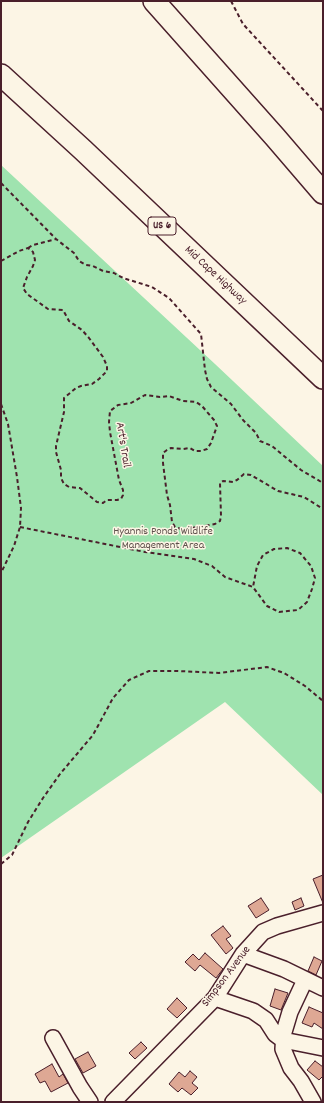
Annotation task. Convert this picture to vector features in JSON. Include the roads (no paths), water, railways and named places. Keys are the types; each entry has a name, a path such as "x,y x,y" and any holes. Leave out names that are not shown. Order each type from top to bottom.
{"highway":[{"path":"154,1 323,193"},
{"name":"Mid Cape Highway","path":"1,75 323,378"}],"street":[{"name":"Simpson Avenue","path":"113,1102 214,998 243,954 264,932 323,913"},
{"path":"243,954 284,969 323,988"},
{"path":"305,980 290,1012 283,1040 283,1049 291,1068 301,1081 313,1102"},
{"path":"214,998 254,1011 266,1020 275,1034 283,1040 323,1048"},
{"path":"54,1038 80,1087 90,1102"}],"park label":[{"name":"Hyannis Ponds Wildlife Management Area","path":"163,539"}]}
